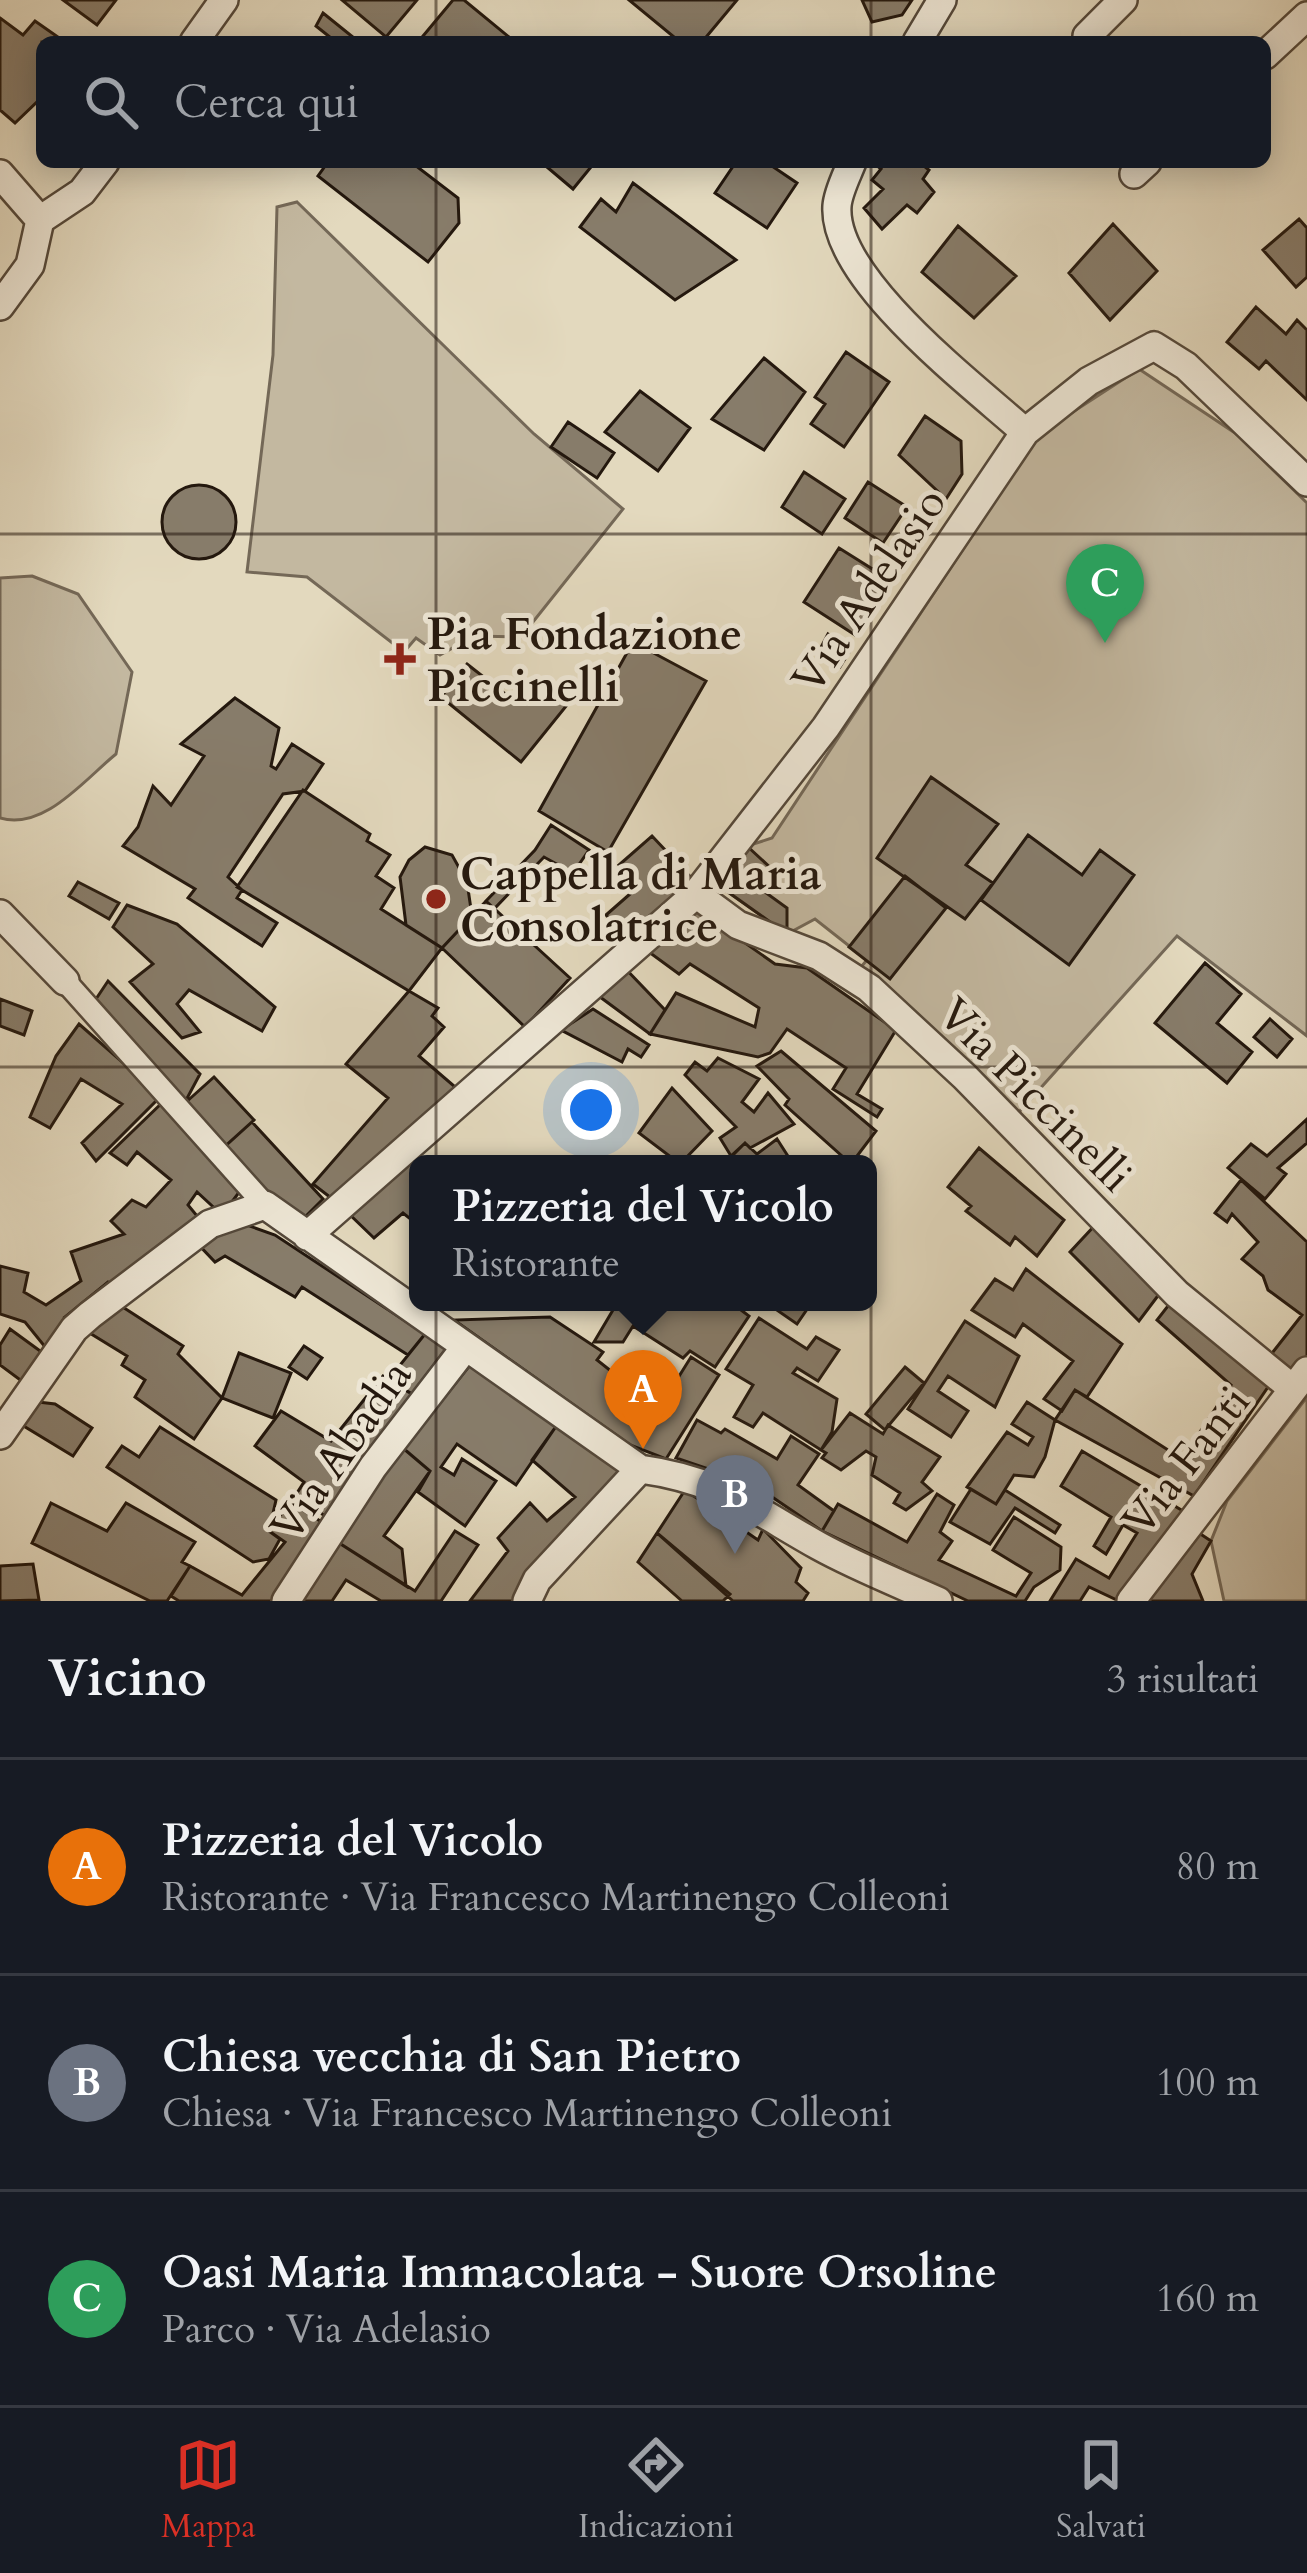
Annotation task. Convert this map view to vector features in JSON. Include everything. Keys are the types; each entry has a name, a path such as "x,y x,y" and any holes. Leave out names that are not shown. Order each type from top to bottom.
{"street":[{"path":"198,36 224,0"},
{"path":"921,36 942,0"},
{"path":"1088,36 1123,0"},
{"path":"1271,49 1307,16"},
{"path":"0,306 30,266 40,220 82,191 99,168"},
{"path":"850,168 837,205 841,239 856,266 915,331 1025,432"},
{"path":"0,174 40,220"},
{"name":"Via Adelasio","path":"307,1236 696,894 826,727 1025,432 1089,380 1154,346 1186,366 1307,482"},
{"name":"Via Piccinelli","path":"696,894 738,925 819,956 869,988 965,1077 1177,1294 1300,1380"},
{"path":"0,914 265,1205 409,1309"},
{"path":"0,1435 74,1329 90,1315 210,1224 265,1205"},
{"path":"411,1311 640,1469 693,1477 906,1595 938,1601"},
{"name":"Via Abadia","path":"286,1601 373,1466 464,1349"},
{"name":"Via Fanti","path":"1131,1601 1300,1380"},
{"path":"527,1601 537,1580 640,1469"}],"shaded area":[{"path":"297,202 534,434 623,509 521,637 474,636 440,655 416,638 404,652 307,577 247,572 273,355 277,207"},
{"path":"1139,369 1235,433 1307,503 1307,1036 1177,936 1019,1112 861,967 867,960 815,919 787,934 721,887 747,846 772,838 1039,434"},
{"path":"32,576 78,594 132,672 116,754 62,801 16,820 0,818 0,578"},
{"path":"1307,1397 1307,1601 1224,1601 1211,1541 1227,1501"}],"building":[{"path":"63,0 116,0 97,25"},
{"path":"342,0 417,0 385,36"},
{"path":"453,0 464,0 508,36 423,36"},
{"path":"629,0 737,0 707,36 673,36"},
{"path":"862,0 912,0 902,15 872,22"},
{"path":"323,13 352,36 328,36 316,26"},
{"path":"0,18 23,35 35,21 56,36 36,36 36,103 15,123 0,110"},
{"path":"324,168 419,168 458,198 459,223 428,262 318,176"},
{"path":"548,168 590,168 573,189"},
{"path":"732,168 775,168 797,183 767,228 715,193"},
{"path":"926,168 923,179 934,192 917,213 907,205 882,229 864,208 883,189 872,180 881,169"},
{"path":"633,183 736,260 675,300 580,227 601,199 616,212"},
{"path":"1299,219 1307,228 1307,277 1296,287 1263,250"},
{"path":"1113,224 1157,271 1110,320 1069,273"},
{"path":"958,226 1016,276 974,318 922,272"},
{"path":"1256,307 1286,334 1297,320 1307,330 1307,400 1266,361 1259,369 1227,342"},
{"path":"846,352 889,382 844,447 811,424 825,404 815,397"},
{"path":"764,358 805,392 764,450 712,419"},
{"path":"640,391 690,428 658,471 605,432"},
{"path":"925,416 961,441 962,474 946,499 899,455"},
{"path":"568,422 614,453 597,478 551,447"},
{"path":"804,472 845,499 822,534 782,507"},
{"path":"868,482 907,507 883,543 845,518"},
{"path":"199,485 225,496 236,522 225,548 199,559 173,548 162,522 173,496"},
{"path":"839,548 890,580 855,635 804,602"},
{"path":"828,634 851,649 840,667 818,653"},
{"path":"633,642 706,681 608,852 539,811"},
{"path":"467,664 517,703 535,679 567,705 521,762 441,697"},
{"path":"235,698 279,728 271,766 276,769 292,744 323,764 305,791 283,794 228,877 242,890 237,898 277,923 262,946 188,898 195,889 123,846 138,827 153,786 171,805 204,756 181,744"},
{"path":"931,777 998,824 966,865 993,883 965,919 877,858"},
{"path":"303,790 370,834 367,841 390,855 376,876 394,888 381,909 442,948 409,991 237,887"},
{"path":"551,825 589,850 573,873 544,857 494,909 486,901 535,850"},
{"path":"1028,835 1082,875 1100,850 1134,875 1069,965 981,900"},
{"path":"652,836 698,885 630,943 606,915 638,887 619,865"},
{"path":"747,846 774,871 762,890 787,908 787,934 721,887"},
{"name":"Cappella di Maria Consolatrice","path":"425,847 452,855 467,882 472,916 442,948 406,925 400,877 409,860"},
{"path":"905,876 946,908 890,979 849,947"},
{"path":"78,882 119,903 109,919 69,896"},
{"path":"486,901 570,978 525,1027 442,948"},
{"path":"127,905 177,924 275,1007 262,1031 189,990 177,1004 200,1032 182,1038 130,982 153,964 113,927"},
{"path":"127,905 177,924 275,1007 262,1031 189,990 177,1004 200,1032 182,1038 130,982 153,964 113,927"},
{"path":"691,905 775,964 807,968 896,1030 857,1094 882,1109 877,1117 833,1089 846,1068 787,1029 770,1053 758,1057 650,1034 676,993 755,1027 759,1008 690,964 679,974 642,947"},
{"path":"1205,963 1241,994 1217,1023 1252,1052 1227,1083 1155,1023"},
{"path":"621,964 665,1010 650,1034 592,991"},
{"path":"108,981 200,1074 184,1104 92,1005"},
{"path":"409,991 438,1008 432,1016 444,1027 419,1056 461,1092 335,1201 313,1184 388,1098 346,1064"},
{"path":"0,999 32,1011 24,1035 0,1026"},
{"path":"593,1009 649,1045 641,1057 628,1049 622,1062 561,1030"},
{"path":"1270,1019 1292,1039 1277,1057 1254,1037"},
{"path":"79,1024 161,1096 96,1161 82,1143 122,1104 81,1079 50,1128 30,1117 56,1056"},
{"path":"781,1051 876,1131 858,1155 841,1155 785,1105 789,1099 757,1066"},
{"path":"718,1058 759,1079 742,1102 754,1112 768,1093 794,1124 750,1148 745,1143 730,1155 720,1138 736,1127 685,1075 695,1062 707,1071"},
{"path":"214,1077 254,1120 223,1148 184,1104"},
{"path":"672,1088 712,1131 689,1155 668,1155 639,1133"},
{"path":"163,1102 223,1148 252,1122 323,1199 299,1223 243,1187 222,1215 197,1192 188,1205 202,1222 122,1290 108,1282 65,1317 72,1321 50,1353 25,1322 0,1314 0,1266 28,1273 24,1292 46,1305 81,1281 71,1252 124,1234 111,1221 132,1200 146,1207 171,1180 137,1152 127,1165 110,1153"},
{"path":"163,1102 223,1148 252,1122 323,1199 299,1223 243,1187 222,1215 197,1192 188,1205 202,1222 122,1290 108,1282 65,1317 72,1321 50,1353 25,1322 0,1314 0,1266 28,1273 24,1292 46,1305 81,1281 71,1252 124,1234 111,1221 132,1200 146,1207 171,1180 137,1152 127,1165 110,1153"},
{"path":"1307,1119 1307,1143 1278,1168 1286,1174 1265,1199 1228,1168 1251,1144 1267,1156"},
{"path":"777,1139 787,1155 733,1155 745,1143 757,1154"},
{"path":"406,1148 414,1155 409,1155 409,1218 403,1213 374,1238 347,1212"},
{"path":"979,1148 1064,1220 1037,1256 1015,1237 1010,1245 966,1211 971,1206 948,1187"},
{"path":"1241,1180 1307,1242 1307,1369 1300,1380 1269,1357 1302,1315 1268,1290 1263,1276 1242,1259 1258,1242 1232,1214 1227,1222 1215,1213"},
{"path":"1098,1222 1163,1289 1139,1321 1070,1252"},
{"path":"244,1224 275,1235 425,1334 408,1355 302,1287 295,1297 225,1256 215,1262 196,1242"},
{"path":"1026,1269 1122,1344 1087,1397 1075,1390 1062,1411 1044,1399 1073,1361 1023,1324 1015,1337 972,1310 995,1279 1013,1290"},
{"path":"1171,1302 1272,1381 1194,1496 1055,1420 1075,1390 1182,1459 1231,1385 1157,1320"},
{"path":"118,1304 183,1346 178,1354 222,1398 194,1439 135,1397 145,1380 122,1365 127,1356 88,1332"},
{"path":"612,1311 742,1311 749,1316 715,1367 690,1351 683,1358 633,1326 623,1342 594,1342"},
{"path":"778,1311 806,1311 797,1324"},
{"path":"550,1317 603,1352 597,1360 645,1398 654,1385 668,1394 691,1357 719,1375 666,1459 630,1445 454,1320"},
{"path":"759,1318 807,1349 816,1337 839,1350 818,1381 797,1368 793,1373 837,1399 832,1432 821,1450 763,1413 753,1427 734,1417 753,1385 726,1369"},
{"path":"965,1321 1019,1356 995,1407 948,1376 938,1391 968,1411 951,1437 908,1409"},
{"path":"10,1329 47,1356 23,1382 0,1365 0,1345"},
{"path":"425,1334 446,1349 412,1394 388,1380"},
{"path":"304,1346 322,1358 307,1379 289,1367"},
{"path":"239,1353 291,1373 273,1418 222,1398"},
{"path":"470,1365 557,1425 516,1485 457,1444 441,1467 454,1475 462,1459 496,1481 465,1526 418,1492 430,1471 397,1443 439,1404"},
{"path":"905,1367 924,1383 885,1430 866,1414"},
{"path":"383,1376 412,1394 331,1520 295,1496 304,1482 255,1446 281,1411 331,1441"},
{"path":"38,1402 55,1404 92,1428 73,1456 22,1425"},
{"path":"1027,1402 1055,1420 1045,1457 1034,1477 1014,1475 996,1504 967,1487 1007,1432 1028,1445 1033,1437 1012,1424"},
{"path":"850,1413 883,1434 888,1425 940,1457 922,1482 932,1491 906,1510 894,1503 900,1493 872,1475 876,1457 866,1451 841,1470 822,1458 826,1453 821,1450"},
{"path":"697,1420 721,1433 725,1429 777,1459 791,1436 819,1454 798,1485 834,1511 822,1531 753,1484 676,1458"},
{"path":"557,1425 622,1469 515,1601 470,1601 508,1551 498,1538 530,1503 547,1521 575,1497 532,1460"},
{"path":"160,1427 276,1500 269,1531 280,1539 269,1559 253,1562 107,1467 122,1446 139,1457"},
{"path":"397,1443 430,1471 384,1536 402,1549 406,1586 336,1541"},
{"path":"1082,1451 1183,1511 1119,1601 1089,1587 1080,1601 1050,1601 1076,1559 1109,1578 1137,1533 1123,1525 1106,1554 1094,1546 1111,1517 1061,1486"},
{"path":"971,1489 996,1504 1005,1490 1060,1525 1055,1533 1015,1508 990,1544 950,1522"},
{"path":"685,1490 758,1540 763,1529 801,1568 796,1582 808,1593 803,1601 733,1601 657,1533"},
{"path":"937,1494 954,1505 940,1532 952,1541 939,1560 1016,1596 1031,1573 993,1550 1014,1517 1061,1547 1060,1570 1034,1587 1025,1601 968,1601 822,1531 838,1504 907,1542"},
{"path":"290,1502 328,1526 282,1601 179,1601 171,1596 190,1566 242,1595 285,1542 269,1531"},
{"path":"51,1503 107,1531 126,1503 195,1542 182,1562 190,1566 167,1601 150,1601 32,1543"},
{"path":"1193,1529 1211,1541 1192,1574 1203,1601 1151,1601 1147,1593"},
{"path":"455,1531 478,1545 441,1601 381,1601 346,1580 332,1601 293,1601 336,1541 415,1591"},
{"path":"657,1533 730,1594 723,1601 682,1601 638,1562"},
{"path":"33,1564 39,1600 0,1601 0,1566"}],"place":[{"name":"Oasi Maria Immacolata - Suore Orsoline","path":"1105,643"},
{"name":"Pia Fondazione Piccinelli","path":"400,659"},
{"name":"Cappella di Maria Consolatrice","path":"436,899"},
{"name":"Pizzeria del Vicolo","path":"643,1449"},
{"name":"Chiesa vecchia di San Pietro","path":"735,1554"}]}
